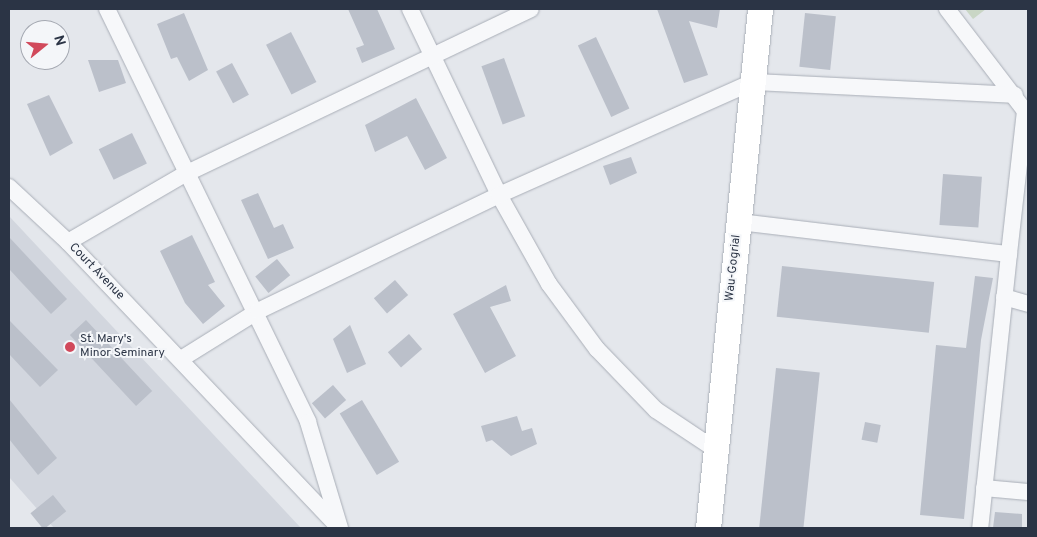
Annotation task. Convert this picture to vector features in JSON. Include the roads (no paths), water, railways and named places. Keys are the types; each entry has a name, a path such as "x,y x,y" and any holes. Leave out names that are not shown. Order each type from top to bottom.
{"main road":[{"name":"Wau-Gogrial","path":"708,528 760,9"}],"street":[{"path":"107,9 185,174 258,311 308,422 340,528"},
{"path":"410,9 499,195 549,284 597,349 656,410 716,450"},
{"path":"68,242 185,174 531,9"},
{"path":"947,9 1026,113 1004,297 980,528"},
{"path":"181,359 258,311 499,195 753,82 1014,96"},
{"path":"9,174 12,190"},
{"name":"Court Avenue","path":"12,190 68,242 340,528"},
{"path":"739,222 1009,254"},
{"path":"1004,297 1028,304"},
{"path":"984,488 1028,492"}],"place":[{"name":"St. Mary's Minor Seminary","path":"70,347"}]}
